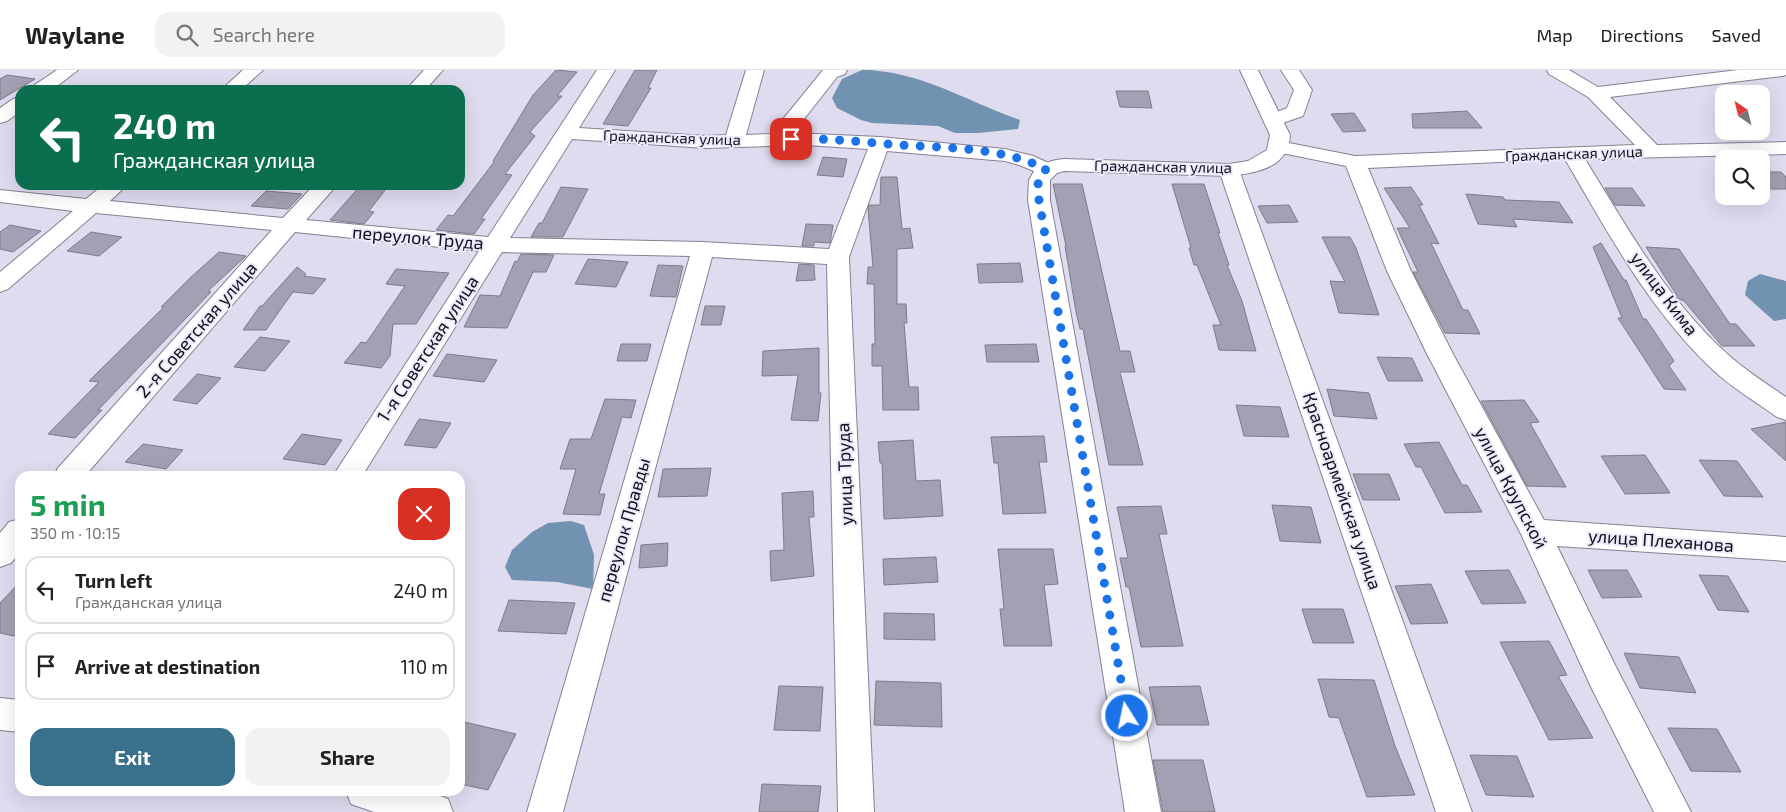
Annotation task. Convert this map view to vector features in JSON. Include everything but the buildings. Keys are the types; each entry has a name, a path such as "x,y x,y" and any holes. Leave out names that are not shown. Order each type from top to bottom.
{"street":[{"path":"47,85 69,70"},
{"path":"236,85 254,70"},
{"path":"420,85 434,70"},
{"name":"1-я Советская улица","path":"350,471 606,70"},
{"path":"734,141 755,70"},
{"path":"777,140 830,73 838,70"},
{"path":"1248,70 1274,120 1280,135 1279,147"},
{"path":"1274,120 1296,112 1300,104 1303,90 1290,70"},
{"path":"1556,70 1595,94 1652,151"},
{"path":"1595,94 1783,70"},
{"path":"0,117 15,107"},
{"name":"Гражданская улица","path":"565,133 706,142 805,139 880,144 1005,155 1026,160 1046,169 1064,165 1229,170 1247,168 1262,163 1270,158 1279,147 1355,162 1571,153 1786,148"},
{"name":"улица Труда","path":"856,812 838,257 880,144"},
{"name":"улица Кима","path":"1571,153 1625,241 1680,321 1717,360 1786,410"},
{"name":"улица Крупской","path":"1355,162 1399,271 1440,354 1536,532 1604,678 1673,812"},
{"path":"1046,169 1038,181 1039,200 1143,812"},
{"name":"Красноармейская улица","path":"1229,170 1454,812"},
{"path":"0,284 110,190"},
{"name":"2-я Советская улица","path":"72,471 321,190"},
{"name":"переулок Труда","path":"0,196 495,245 703,248 838,257"},
{"name":"переулок Правды","path":"544,812 703,248"},
{"name":"улица Плеханова","path":"1536,532 1786,549"},
{"path":"0,554 15,537"},
{"path":"0,714 15,716"},
{"path":"381,796 435,812"}],"water":[{"path":"862,70 883,71 903,75 943,88 1020,120 1018,129 955,133 938,126 872,123 861,120 837,108 832,98 842,79"},
{"path":"1760,274 1786,281 1786,319 1774,321 1745,295 1748,281"},
{"path":"571,521 584,525 594,555 593,589 557,582 512,580 505,567 512,550 532,532 548,523"}],"route":[{"path":"791,139 894,144 1005,155 1026,160 1046,169 1040,175 1038,181 1039,200 1127,716"}]}
